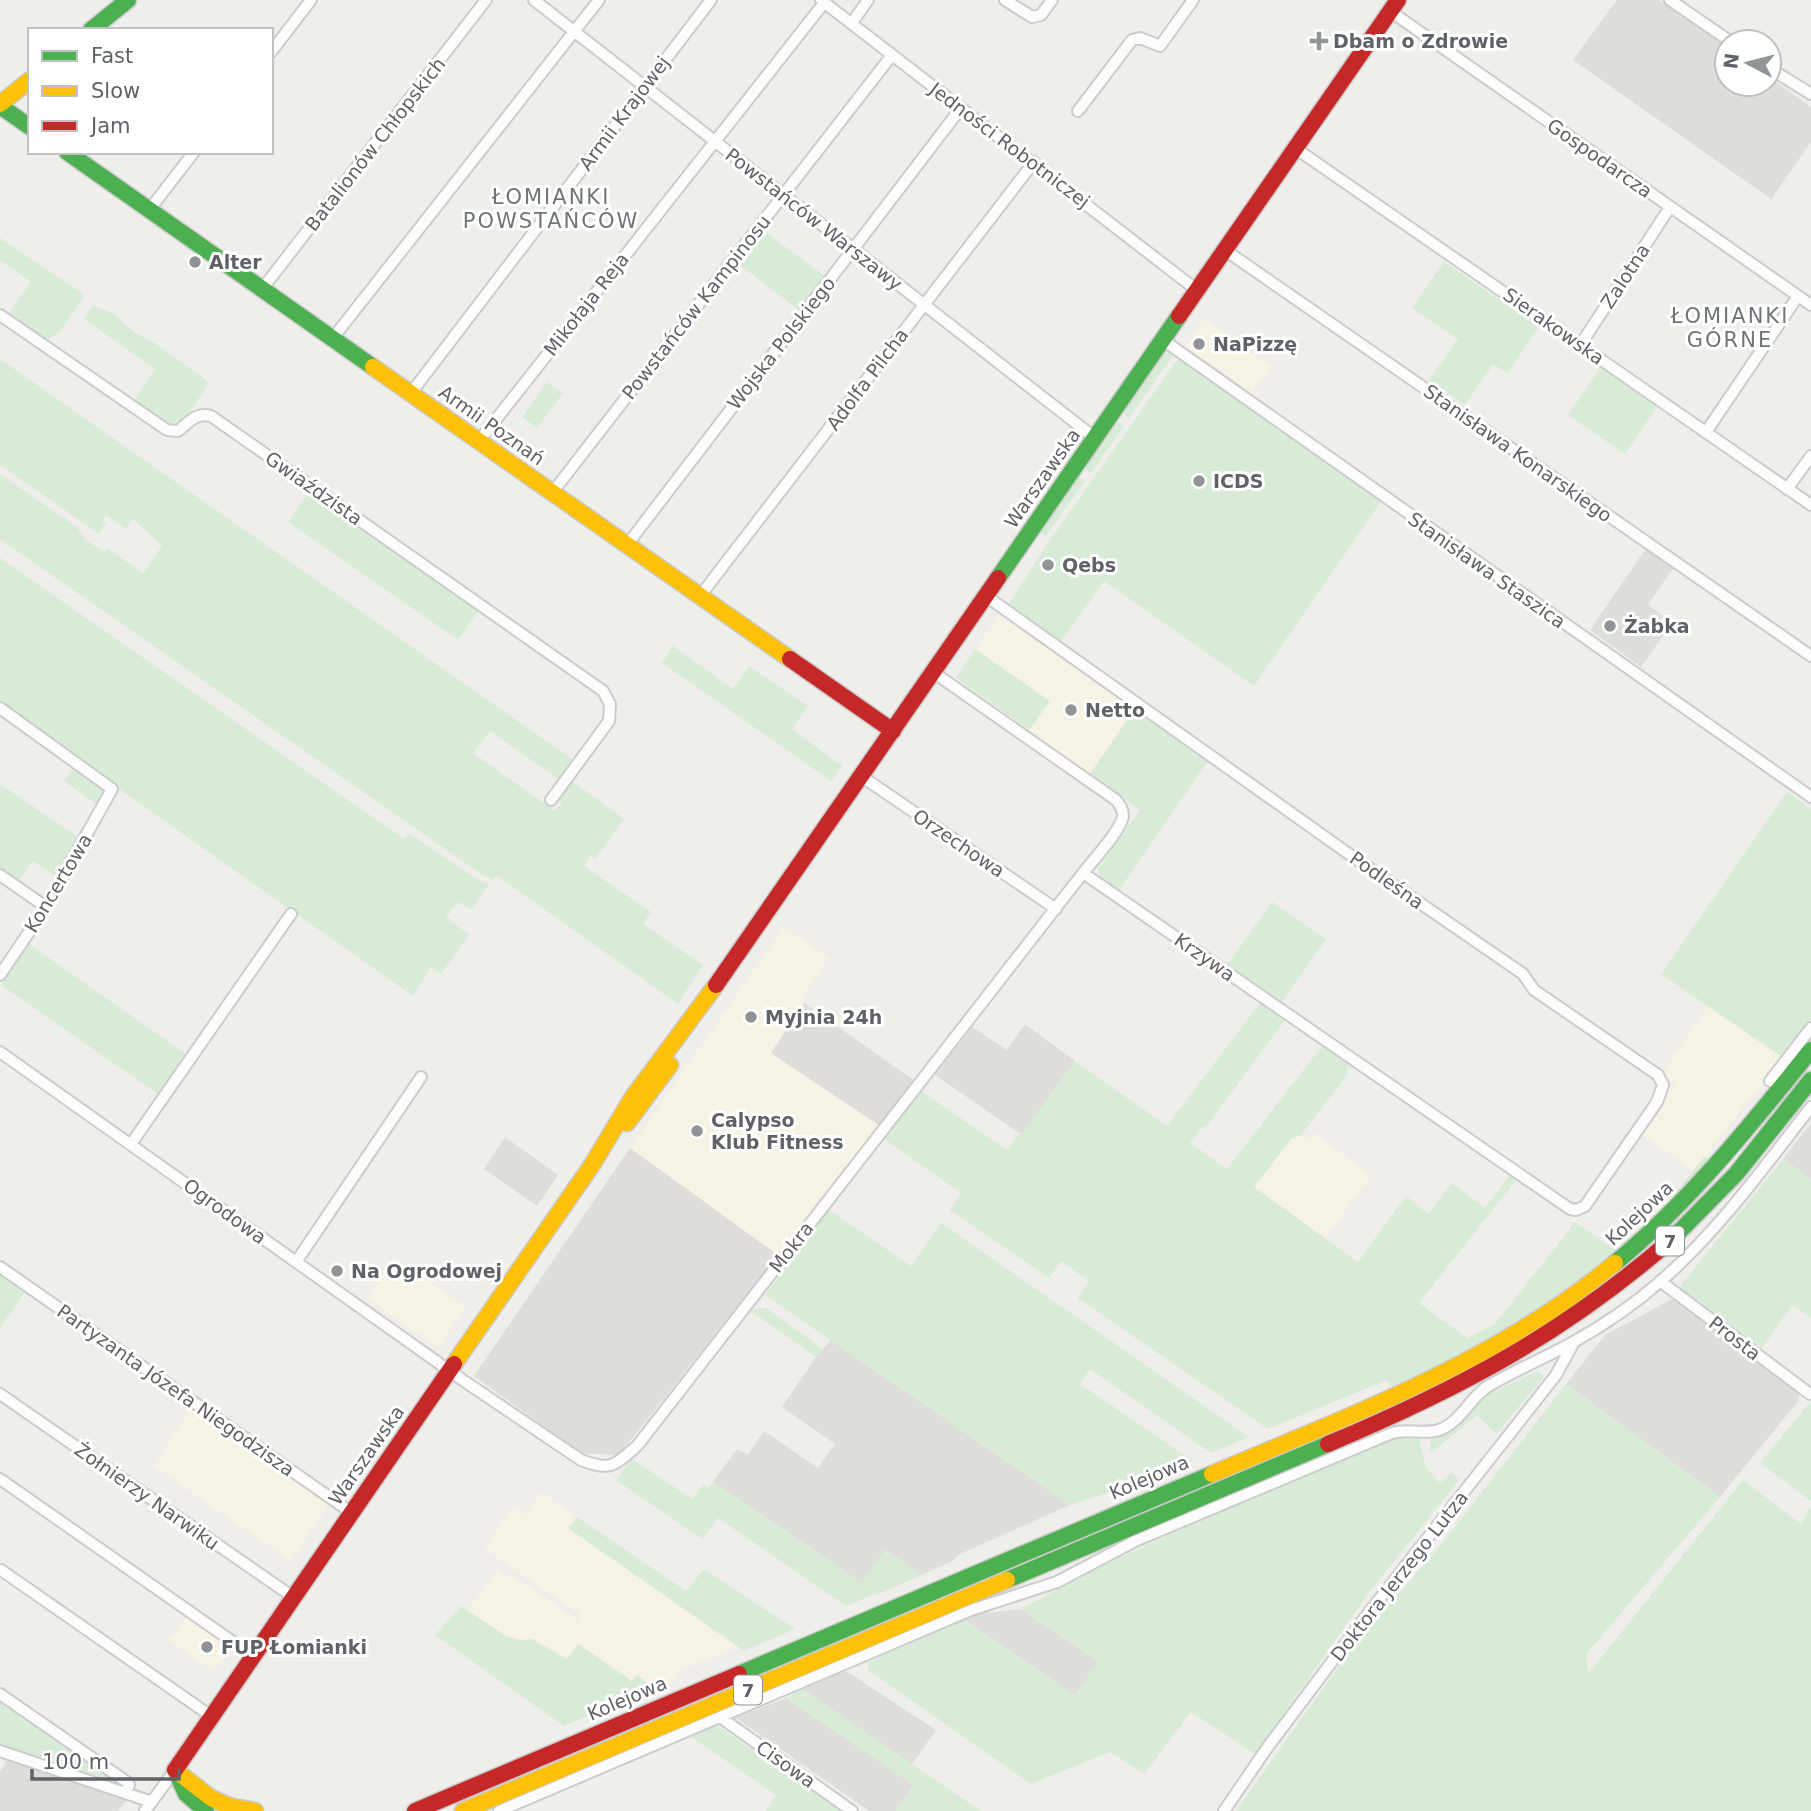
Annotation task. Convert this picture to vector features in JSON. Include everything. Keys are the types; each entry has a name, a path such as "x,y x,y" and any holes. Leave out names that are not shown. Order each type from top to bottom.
{"main road":[{"path":"93,28 128,0"},
{"name":"Warszawska","path":"175,1770 592,1165 699,1024 720,980 1394,5"},
{"path":"28,82 0,105 28,126"},
{"name":"Armii Poznań","path":"70,154 893,731"},
{"name":"Kolejowa","path":"415,1811 1347,1417 1469,1361 1567,1301 1631,1250 1682,1203 1754,1121 1811,1050"},
{"name":"Kolejowa","path":"463,1811 1388,1427 1516,1356 1558,1330 1621,1284 1710,1202 1811,1080"},
{"path":"1754,1121 1770,1081"},
{"path":"1388,1427 1420,1418 1484,1389"},
{"path":"175,1770 187,1795 206,1811"},
{"path":"175,1770 188,1776 212,1799 255,1811"}],"street":[{"path":"273,49 311,0"},
{"name":"Batalionów Chłopskich","path":"263,288 486,0"},
{"name":"Powstańców Warszawy","path":"534,0 1095,438"},
{"path":"333,338 599,0"},
{"name":"Armii Krajowej","path":"411,393 711,0"},
{"path":"852,23 868,0"},
{"path":"1005,0 1028,16 1035,17 1041,15 1052,0"},
{"path":"1078,111 1132,40 1140,38 1160,46 1193,0"},
{"path":"1670,0 1713,30"},
{"name":"Jedności Robotniczej","path":"822,1 1198,291"},
{"name":"Mikołaja Reja","path":"479,441 822,1"},
{"name":"Gospodarcza","path":"1394,5 1670,207 1811,305"},
{"name":"Powstańców Kampinosu","path":"552,493 892,55"},
{"path":"1783,77 1811,94"},
{"name":"Wojska Polskiego","path":"626,545 961,108"},
{"name":"Sierakowska","path":"1295,148 1811,505"},
{"path":"150,209 192,154"},
{"name":"Adolfa Pilcha","path":"700,596 1034,162"},
{"name":"Zalotna","path":"1581,344 1670,207"},
{"name":"Stanisława Konarskiego","path":"1225,250 1811,656"},
{"path":"1706,432 1798,296"},
{"name":"Gwiaździsta","path":"0,314 167,430 178,431 196,416 211,416 603,691 610,704 609,721 551,800"},
{"name":"Stanisława Staszica","path":"1163,340 1484,569 1811,797"},
{"path":"1787,489 1811,456"},
{"name":"Podleśna","path":"986,596 1346,852 1523,974 1534,990 1658,1075 1663,1086 1657,1102 1585,1206"},
{"path":"933,672 1120,805 1123,812 1119,826 1083,873"},
{"name":"Koncertowa","path":"0,708 112,789 46,907 0,975"},
{"name":"Orzechowa","path":"861,776 1056,909"},
{"name":"Krzywa","path":"1083,873 1570,1209 1576,1210 1585,1206"},
{"name":"Mokra","path":"450,1370 581,1460 597,1466 616,1465 645,1436 1083,873"},
{"path":"0,875 46,907"},
{"path":"131,1144 292,914"},
{"path":"1770,1081 1811,1028"},
{"name":"Ogrodowa","path":"0,1052 450,1370"},
{"path":"296,1262 421,1077"},
{"path":"1484,1389 1574,1342 1660,1281 1740,1198 1811,1107"},
{"name":"Partyzanta Józefa Niegodzisza","path":"0,1267 352,1513"},
{"name":"Prosta","path":"1660,1281 1810,1394"},
{"name":"Doktora Jerzego Lutza","path":"1224,1811 1267,1748 1370,1611 1556,1375 1574,1342"},
{"name":"Żołnierzy Narwiku","path":"0,1394 293,1597"},
{"path":"499,1811 971,1610 1057,1582 1135,1541 1388,1427"},
{"path":"0,1479 253,1656"},
{"path":"1,1570 211,1716"},
{"path":"0,1693 127,1782 129,1785 126,1793"},
{"name":"Cisowa","path":"720,1717 852,1811"},
{"path":"0,1763 4,1752 126,1793 148,1807 175,1770"}],"shaded area":[{"path":"1617,0 1659,0 1713,38 1713,98 1783,98 1783,87 1811,107 1811,142 1771,199 1573,60"},
{"path":"1204,319 1271,366 1252,393 1186,347"},
{"path":"1647,547 1675,566 1648,604 1672,623 1641,667 1590,630"},
{"path":"999,615 1134,710 1090,774 956,678"},
{"path":"784,927 829,958 800,1000 804,1003 771,1053 880,1126 778,1255 630,1148"},
{"path":"804,1003 915,1081 880,1126 771,1053"},
{"path":"1709,1006 1782,1057 1694,1171 1641,1134 1676,1083 1662,1073"},
{"path":"1025,1024 1075,1061 1022,1135 935,1075 972,1027 1007,1050"},
{"path":"1811,1123 1811,1179 1783,1159"},
{"path":"1315,1133 1371,1176 1325,1238 1254,1187 1291,1139 1301,1135 1308,1140"},
{"path":"505,1137 558,1175 537,1206 484,1169"},
{"path":"630,1148 778,1255 619,1455 581,1453 474,1376"},
{"path":"394,1258 466,1307 438,1347 367,1298"},
{"path":"1674,1298 1798,1391 1799,1400 1720,1497 1566,1384 1605,1335"},
{"path":"831,1340 1070,1505 878,1594 713,1482 737,1449 748,1455 764,1431 818,1468 835,1444 782,1407"},
{"path":"192,1406 330,1504 291,1561 154,1466"},
{"path":"541,1492 577,1517 569,1529 740,1646 676,1672 679,1678 656,1688 637,1675 632,1681 578,1644 567,1660 532,1639 507,1637 468,1611 498,1568 498,1572 504,1577 510,1574 579,1621 580,1614 484,1548 513,1507 525,1515"},
{"path":"1021,1609 1099,1661 1075,1696 965,1620 979,1614"},
{"path":"187,1616 231,1647 214,1671 169,1640"},
{"path":"846,1671 936,1730 912,1764 802,1689"},
{"path":"786,1698 914,1785 896,1811 869,1811 736,1718"},
{"path":"9,1758 127,1799 118,1811 0,1811 0,1771"}],"green space":[{"path":"764,231 826,277 800,311 740,265"},
{"path":"0,238 83,294 84,297 60,331 48,340 9,313 31,282 0,260"},
{"path":"1444,262 1539,327 1507,373 1493,364 1465,405 1429,380 1458,339 1412,308"},
{"path":"93,305 114,314 134,332 153,342 205,379 208,384 192,409 181,420 168,424 134,400 155,369 84,319"},
{"path":"1174,354 1129,418 1124,414 1124,409 1160,356"},
{"path":"1179,357 1382,500 1254,686 1104,581 1059,644 1008,605 1050,540"},
{"path":"0,359 572,759 558,779 490,731 473,753 555,811 572,781 624,819 595,859 591,855 584,866 651,912 643,924 703,965 678,1004 496,875 493,880 481,874 0,539 0,474 77,527 85,539 104,552 107,548 143,573 162,546 133,519 126,529 106,515 102,521 106,523 99,534 0,465"},
{"path":"1600,368 1657,407 1625,454 1568,415"},
{"path":"547,382 563,393 537,428 522,417"},
{"path":"1119,423 1124,426 1091,473 1086,470 1085,464 1112,424"},
{"path":"1080,478 1085,481 1046,536 1039,531 1074,480"},
{"path":"306,489 479,610 458,640 288,522 306,496"},
{"path":"0,558 404,839 409,833 475,878 489,884 471,910 458,902 446,917 469,935 441,974 431,967 413,996 0,705"},
{"path":"673,646 733,689 749,666 808,706 792,729 842,766 831,781 662,663"},
{"path":"975,649 1050,701 1029,730 956,678"},
{"path":"1134,710 1208,761 1119,890 1101,877 1098,869 1140,810 1090,774"},
{"path":"76,765 105,788 96,804 64,781"},
{"path":"0,784 78,837 57,877 33,861 18,881 0,869"},
{"path":"1787,792 1811,809 1811,1019 1782,1057 1661,974"},
{"path":"1272,902 1326,939 1281,1003 1227,965"},
{"path":"29,944 186,1054 158,1094 1,985"},
{"path":"1260,1003 1285,1020 1205,1128 1203,1126 1190,1143 1227,1169 1322,1046 1347,1064 1348,1074 1301,1135 1291,1139 1254,1187 1358,1262 1406,1196 1428,1214 1452,1183 1485,1208 1510,1175 1516,1180 1419,1303 1467,1338 1495,1324 1575,1222 1615,1250 1665,1206 1705,1156 1710,1160 1674,1201 1571,1289 1534,1314 1460,1357 1393,1388 1387,1380 1268,1429 1078,1298 1089,1281 1061,1261 1049,1278 950,1210 961,1193 884,1139 921,1091 1007,1150 1020,1133 1022,1134 1075,1061 1167,1126"},
{"path":"1783,1159 1811,1179 1811,1318 1792,1305 1762,1348 1677,1290"},
{"path":"828,1209 911,1266 941,1223 1249,1437 1211,1453 1090,1369 1080,1384 1193,1461 1139,1483 1070,1505 765,1295"},
{"path":"0,1273 26,1290 0,1328"},
{"path":"766,1308 823,1349 816,1357 749,1310"},
{"path":"1536,1372 1542,1374 1543,1378 1496,1434 1477,1415 1431,1453 1431,1435 1441,1436 1454,1429 1472,1413 1480,1398"},
{"path":"1566,1384 1720,1497 1587,1653 1588,1674 1743,1480 1801,1524 1811,1506 1811,1811 1236,1811 1353,1646 1440,1546"},
{"path":"1811,1401 1811,1501 1760,1463"},
{"path":"1418,1435 1426,1468 1440,1483 1451,1472 1459,1480 1368,1594 1255,1754 1191,1712 1144,1774 1110,1752 1031,1784 868,1670 868,1662 965,1620 1075,1696 1098,1660 1021,1609 1099,1567 1208,1517 1401,1436"},
{"path":"632,1459 692,1499 703,1485 708,1488 713,1482 862,1583 885,1549 922,1575 846,1606 718,1518 702,1539 616,1480"},
{"path":"577,1517 686,1591 704,1569 795,1629 744,1651 568,1528"},
{"path":"461,1606 507,1637 532,1639 567,1659 578,1644 632,1681 637,1675 656,1688 564,1726 435,1635"},
{"path":"802,1689 981,1811 896,1811 913,1785 786,1698"},
{"path":"0,1698 119,1783 0,1744"},
{"path":"717,1725 840,1811 766,1811 776,1795 690,1736"}],"traffic: fast":[{"path":"93,28 128,0"},
{"path":"0,106 28,126"},
{"path":"70,154 373,367"},
{"path":"998,578 1179,316"},
{"path":"1615,1263 1694,1188 1811,1050"},
{"path":"1671,1240 1736,1174 1811,1080"},
{"path":"1007,1580 1328,1444"},
{"path":"739,1674 1212,1474"},
{"path":"175,1770 186,1794 206,1811"}],"traffic: slow":[{"path":"0,104 28,82"},
{"path":"373,367 790,659"},
{"path":"454,1364 592,1165 633,1097 716,985"},
{"path":"627,1123 670,1065"},
{"path":"1212,1474 1421,1384 1472,1358 1570,1298 1615,1263"},
{"path":"463,1811 1007,1580"},
{"path":"175,1770 211,1798 229,1806 255,1811"}],"traffic: jam":[{"path":"1179,316 1398,0"},
{"path":"716,985 998,578"},
{"path":"790,659 893,731"},
{"path":"1328,1444 1422,1402 1508,1357 1590,1304 1671,1240"},
{"path":"175,1770 454,1364"},
{"path":"415,1811 739,1674"}],"place":[{"name":"Dbam o Zdrowie","path":"1319,41"},
{"name":"Alter","path":"195,262"},
{"name":"NaPizzę","path":"1199,344"},
{"name":"ICDS","path":"1199,481"},
{"name":"Qebs","path":"1048,565"},
{"name":"Żabka","path":"1610,626"},
{"name":"Netto","path":"1071,710"},
{"name":"Myjnia 24h","path":"751,1017"},
{"name":"Calypso Klub Fitness","path":"697,1131"},
{"name":"Na Ogrodowej","path":"337,1271"},
{"name":"FUP Łomianki","path":"207,1647"}],"district":[{"name":"ŁOMIANKI POWSTAŃCÓW","path":"551,209"},
{"name":"ŁOMIANKI GÓRNE","path":"1730,328"}]}
